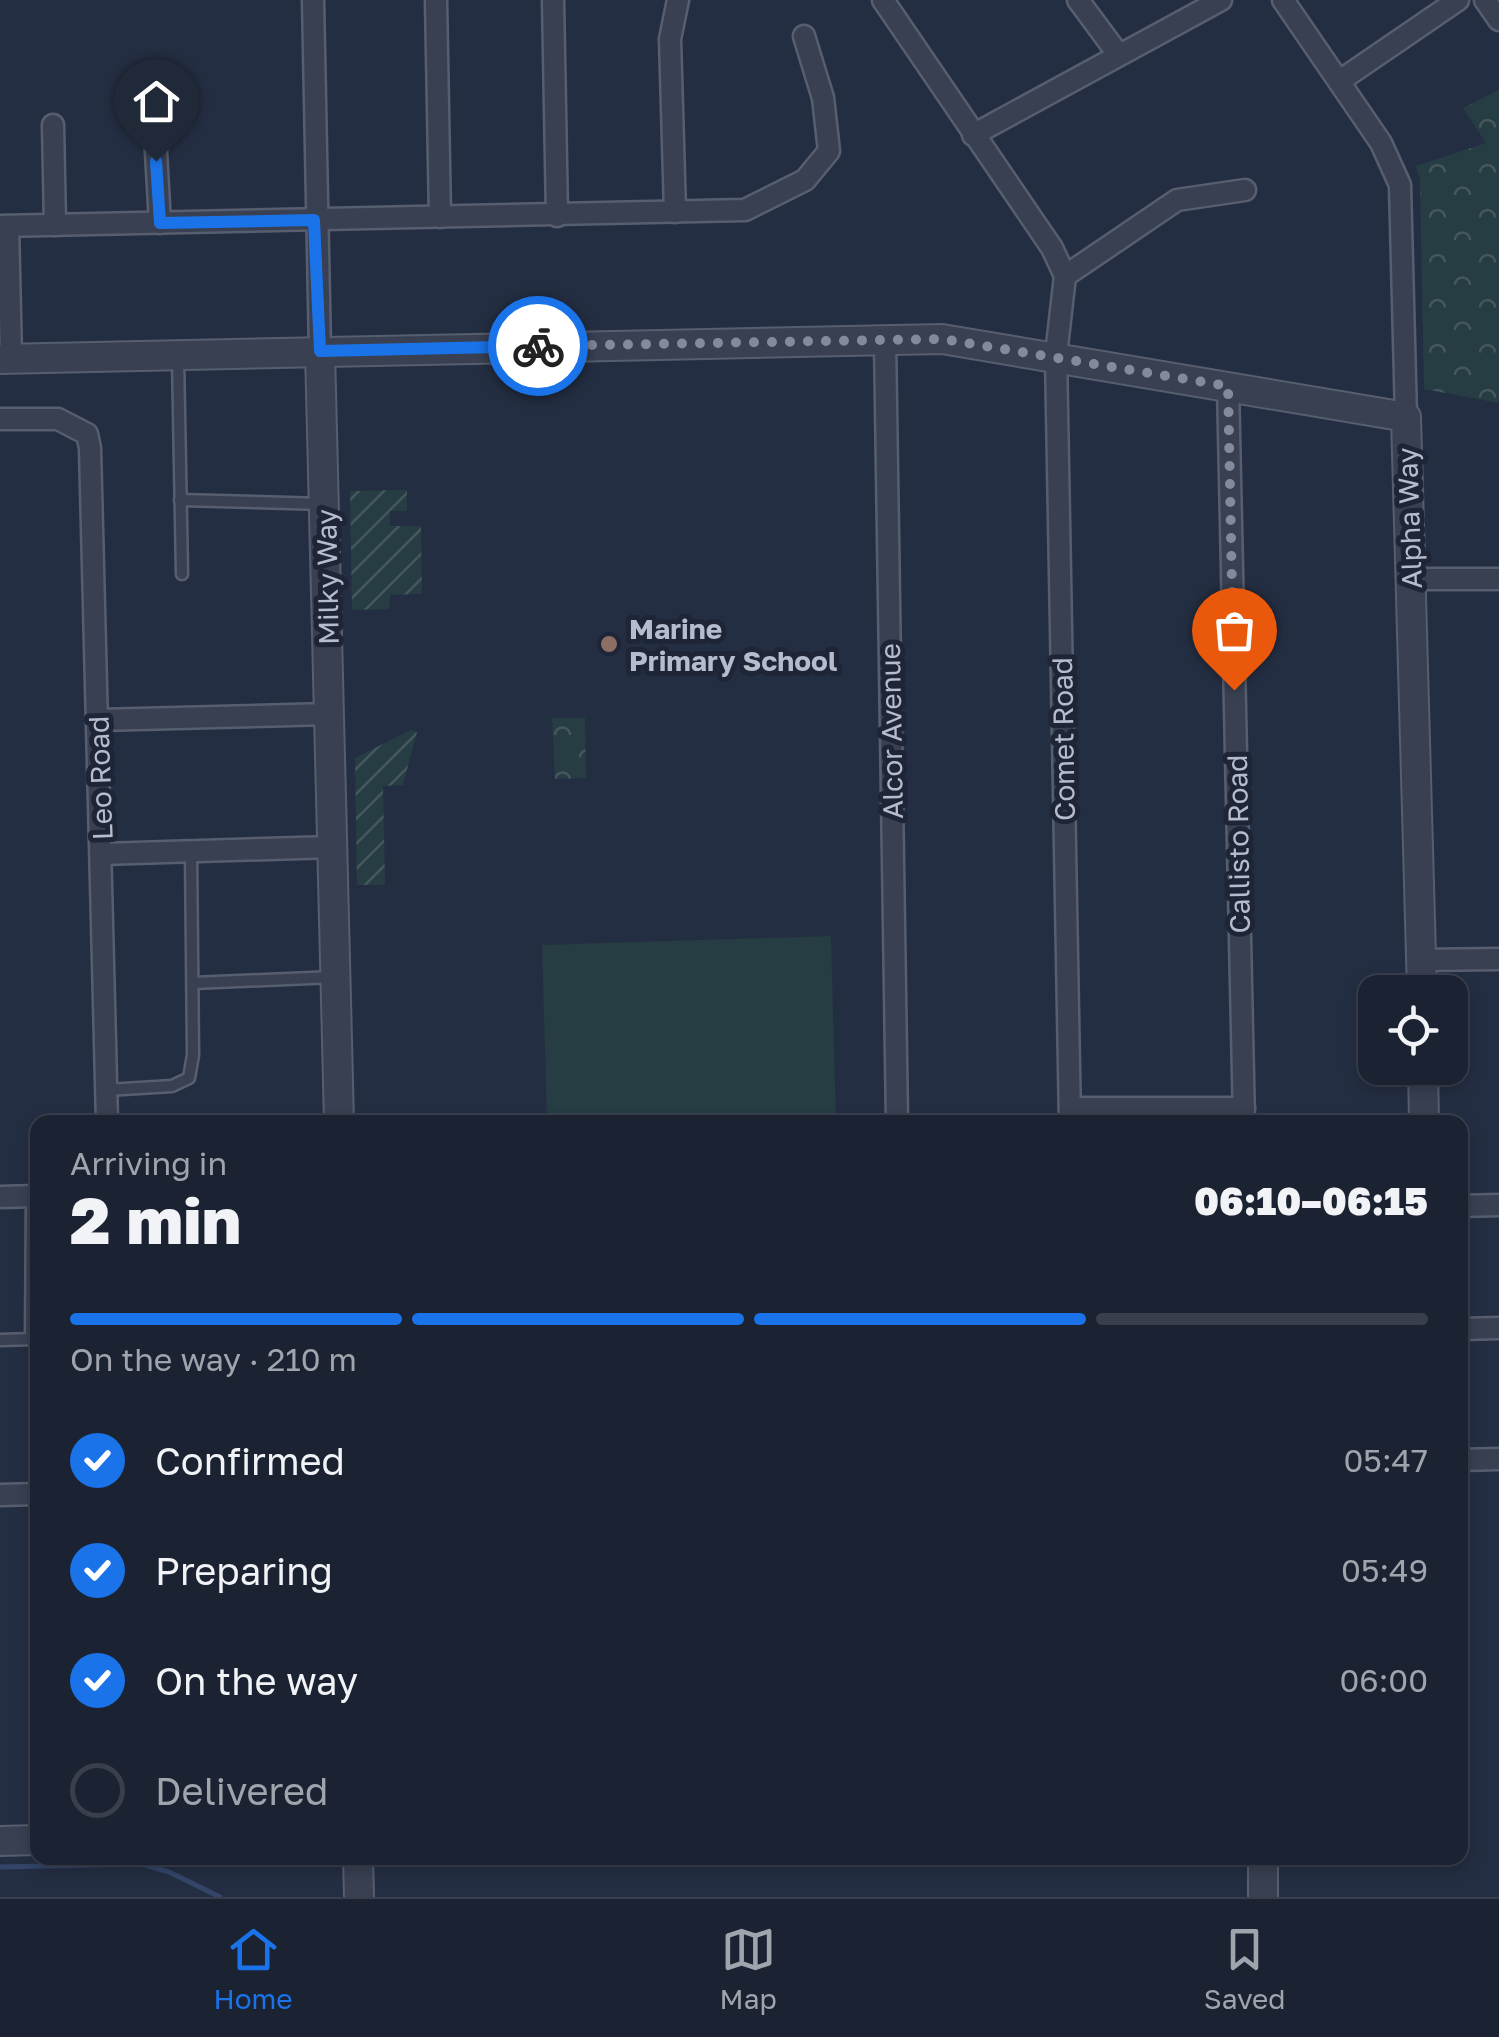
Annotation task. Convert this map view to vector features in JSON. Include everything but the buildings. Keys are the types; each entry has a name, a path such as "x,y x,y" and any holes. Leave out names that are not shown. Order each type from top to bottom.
{"street":[{"path":"314,0 314,220 320,351 6,358 4,226 314,220 440,217 556,216 757,206 805,180 824,164 831,138 804,36"},
{"path":"436,0 440,217"},
{"path":"552,0 556,216"},
{"path":"675,212 670,39 678,0"},
{"path":"883,0 1052,248 1064,276 1177,200 1245,190"},
{"path":"1078,0 1118,54"},
{"path":"973,135 1221,0"},
{"path":"1283,0 1381,143 1400,186 1406,416"},
{"path":"1340,80 1458,0"},
{"path":"1485,0 1499,20"},
{"path":"153,99 160,223"},
{"path":"52,125 55,225"},
{"name":"Comet Road","path":"1064,276 1056,355 1070,1115"},
{"name":"Alpha Way","path":"320,351 942,339 1406,416 1421,975"},
{"name":"Alcor Avenue","path":"885,340 897,1115"},
{"name":"Milky Way","path":"320,351 339,1115"},
{"name":"Callisto Road","path":"1228,386 1244,1115"},
{"name":"Leo Road","path":"0,420 58,419 86,434 98,720 107,1115"},
{"path":"1412,579 1499,579"},
{"path":"98,720 330,714"},
{"path":"102,854 332,847"},
{"path":"1421,960 1499,959"},
{"path":"1423,1085 1424,1115"},
{"path":"0,1197 30,1196"},
{"path":"1468,1206 1499,1205"},
{"path":"1468,1329 1499,1328"},
{"path":"1468,1460 1499,1459"},
{"path":"0,1495 30,1494"},
{"path":"0,1841 30,1840"},
{"path":"358,1865 359,1897"},
{"path":"1263,1865 1263,1897"}],"lane":[{"path":"178,352 182,574"},
{"path":"180,500 325,504"},
{"path":"106,1090 172,1086 189,1078 190,850"},
{"path":"192,983 334,976"},
{"path":"0,1340 30,1339"}],"green space":[{"path":"1499,90 1499,403 1424,389 1420,179 1416,166 1486,143 1463,108"},
{"path":"407,490 407,511 390,511 390,526 421,526 422,594 390,595 389,609 352,610 350,491"},
{"path":"552,718 585,718 586,778 555,779"},
{"path":"411,730 417,732 403,785 383,786 385,885 357,885 355,758"},
{"path":"831,936 836,1115 547,1115 542,945"}],"waterway":[{"path":"0,1867 95,1865"},
{"path":"145,1865 220,1897"}],"way so far":[{"path":"538,346 942,339 988,343 1228,386 1234,690"}],"place":[{"name":"Marine Primary School","path":"609,644"}],"route":[{"path":"156,161 160,223 314,220 320,351 538,346"}]}
